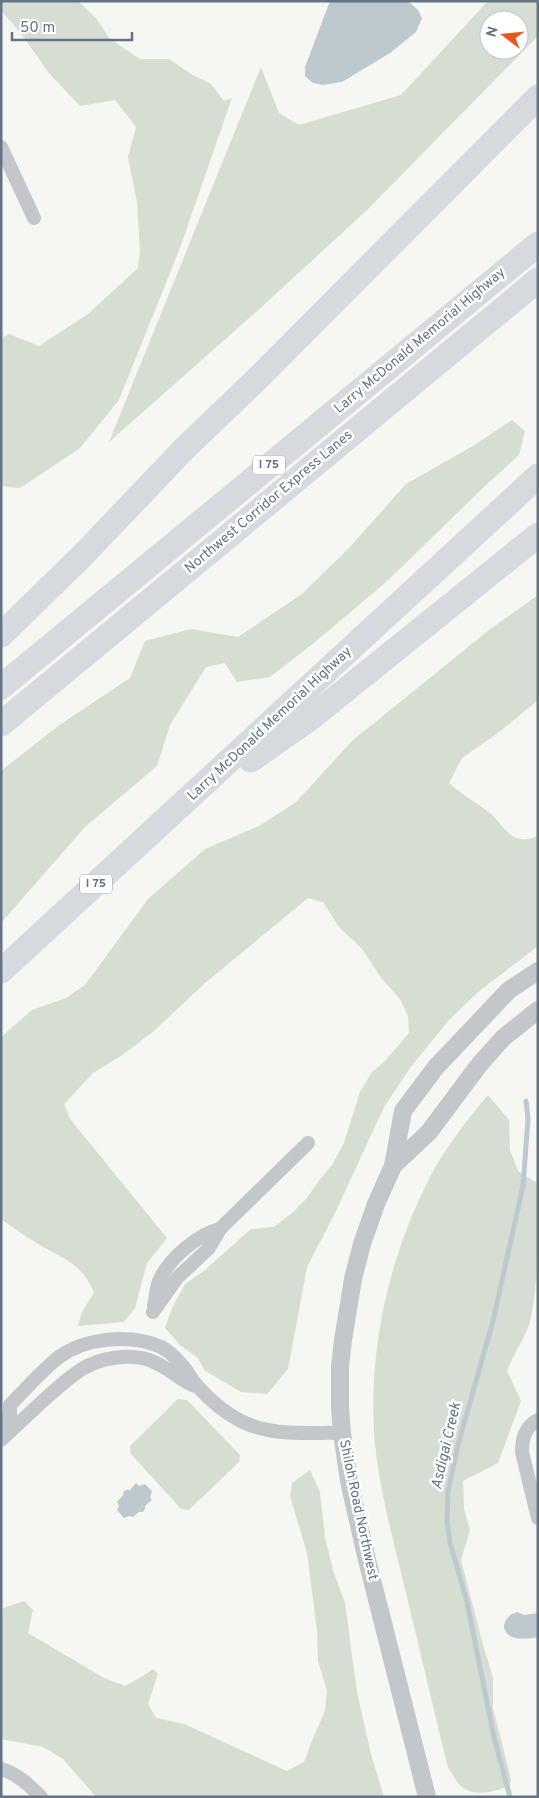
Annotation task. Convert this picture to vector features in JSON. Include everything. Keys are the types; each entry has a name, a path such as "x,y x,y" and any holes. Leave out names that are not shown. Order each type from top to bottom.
{"highway":[{"path":"1,635 83,555 184,449 257,379 538,97"},
{"name":"Larry McDonald Memorial Highway","path":"1,687 538,244"},
{"name":"Northwest Corridor Express Lanes","path":"1,724 538,280"},
{"name":"Larry McDonald Memorial Highway","path":"1,971 538,476"},
{"path":"191,797 248,762 312,717 538,535"}],"street":[{"path":"1,147 34,218"},
{"name":"Shiloh Road Northwest","path":"427,1797 366,1556 350,1481 342,1433 340,1366 343,1340 353,1279 362,1244 376,1204 393,1166 404,1111 436,1067 509,990 538,971"},
{"name":"Shiloh Road Northwest","path":"393,1166 429,1132 479,1066 503,1038 538,1010"},
{"path":"220,1229 210,1232 171,1260 159,1280 152,1312 177,1278 209,1248 220,1229 308,1143"},
{"path":"1,1423 10,1415 5,1405 58,1357 78,1346 100,1340 141,1341 162,1347 181,1363 198,1388 229,1414 243,1422 276,1431 342,1433"},
{"path":"1,1440 66,1380 82,1368 102,1360 133,1357 149,1360 184,1382 198,1388"},
{"path":"538,1420 527,1429 522,1441 522,1452 538,1518"},
{"path":"1,1769 9,1771 24,1780 41,1797"}],"shaded area":[{"path":"1,1 78,1 96,18 110,39 140,59 169,59 191,74 211,84 224,101 232,98 180,248 119,400 80,448 20,488 1,486 1,339 9,334 39,346 88,314 138,268 140,251 137,202 128,157 136,127 115,100 80,106 49,73 22,35 1,10"},
{"path":"330,1 408,1 418,10 422,18 416,32 390,53 342,82 323,85 313,83 305,76 305,67"},
{"path":"488,1 538,1 538,36 529,45 529,10 480,10"},
{"path":"479,11 479,60 514,60 367,210 256,312 109,442 261,67 279,113 299,125 401,95"},
{"path":"512,420 525,431 519,455 385,583 315,642 270,677 237,682 225,663 206,667 170,725 157,766 85,827 1,923 1,771 58,726 130,678 145,641 191,629 238,637 302,594 350,547 406,484 473,446"},
{"path":"538,595 538,700 498,733 462,758 449,783 493,816 514,837 528,839 538,836 538,946 477,993 449,1020 410,1068 384,1107 336,1211 307,1267 288,1369 267,1394 241,1392 204,1370 198,1358 180,1345 165,1328 172,1308 185,1284 204,1271 251,1229 274,1227 307,1198 332,1165 344,1143 360,1092 372,1072 385,1061 409,1033 408,1016 400,999 382,979 362,949 339,927 323,902 308,898 205,983 155,1030 124,1054 93,1073 64,1104 70,1119 167,1238 147,1263 135,1308 124,1322 78,1326 82,1312 94,1293 89,1282 70,1262 1,1219 1,1037 32,1010 66,998 85,985 148,899 205,849 261,825 296,802 352,741 489,630"},
{"path":"488,1095 509,1120 510,1150 518,1171 537,1183 538,1238 535,1294 529,1325 507,1371 521,1401 498,1463 463,1481 464,1509 470,1530 461,1560 493,1678 493,1708 511,1779 510,1785 504,1788 478,1793 465,1789 460,1785 448,1768 382,1491 374,1433 373,1400 375,1366 385,1300 404,1236 431,1175 443,1154"},
{"path":"178,1399 187,1400 240,1455 239,1462 189,1510 181,1509 131,1454 130,1446"},
{"path":"310,1470 320,1492 325,1537 333,1570 345,1603 357,1692 371,1754 384,1797 96,1797 63,1759 43,1747 1,1739 1,1609 24,1601 33,1610 28,1633 104,1678 125,1686 153,1669 158,1674 148,1704 156,1718 184,1724 287,1771 304,1762 325,1711 327,1691 318,1661 317,1630 307,1553 290,1496 292,1483"},
{"path":"136,1483 139,1486 145,1484 152,1491 150,1497 152,1500 145,1506 143,1512 139,1512 133,1517 124,1518 117,1510 119,1506 117,1502 125,1490 130,1490"},
{"path":"517,1612 524,1615 538,1613 538,1637 516,1638 506,1633 504,1629 505,1622"}],"waterway":[{"name":"Asdigai Creek","path":"510,1797 494,1737 467,1602 450,1543 447,1520 448,1491 459,1441 493,1321 523,1186 528,1119 526,1101"}]}
